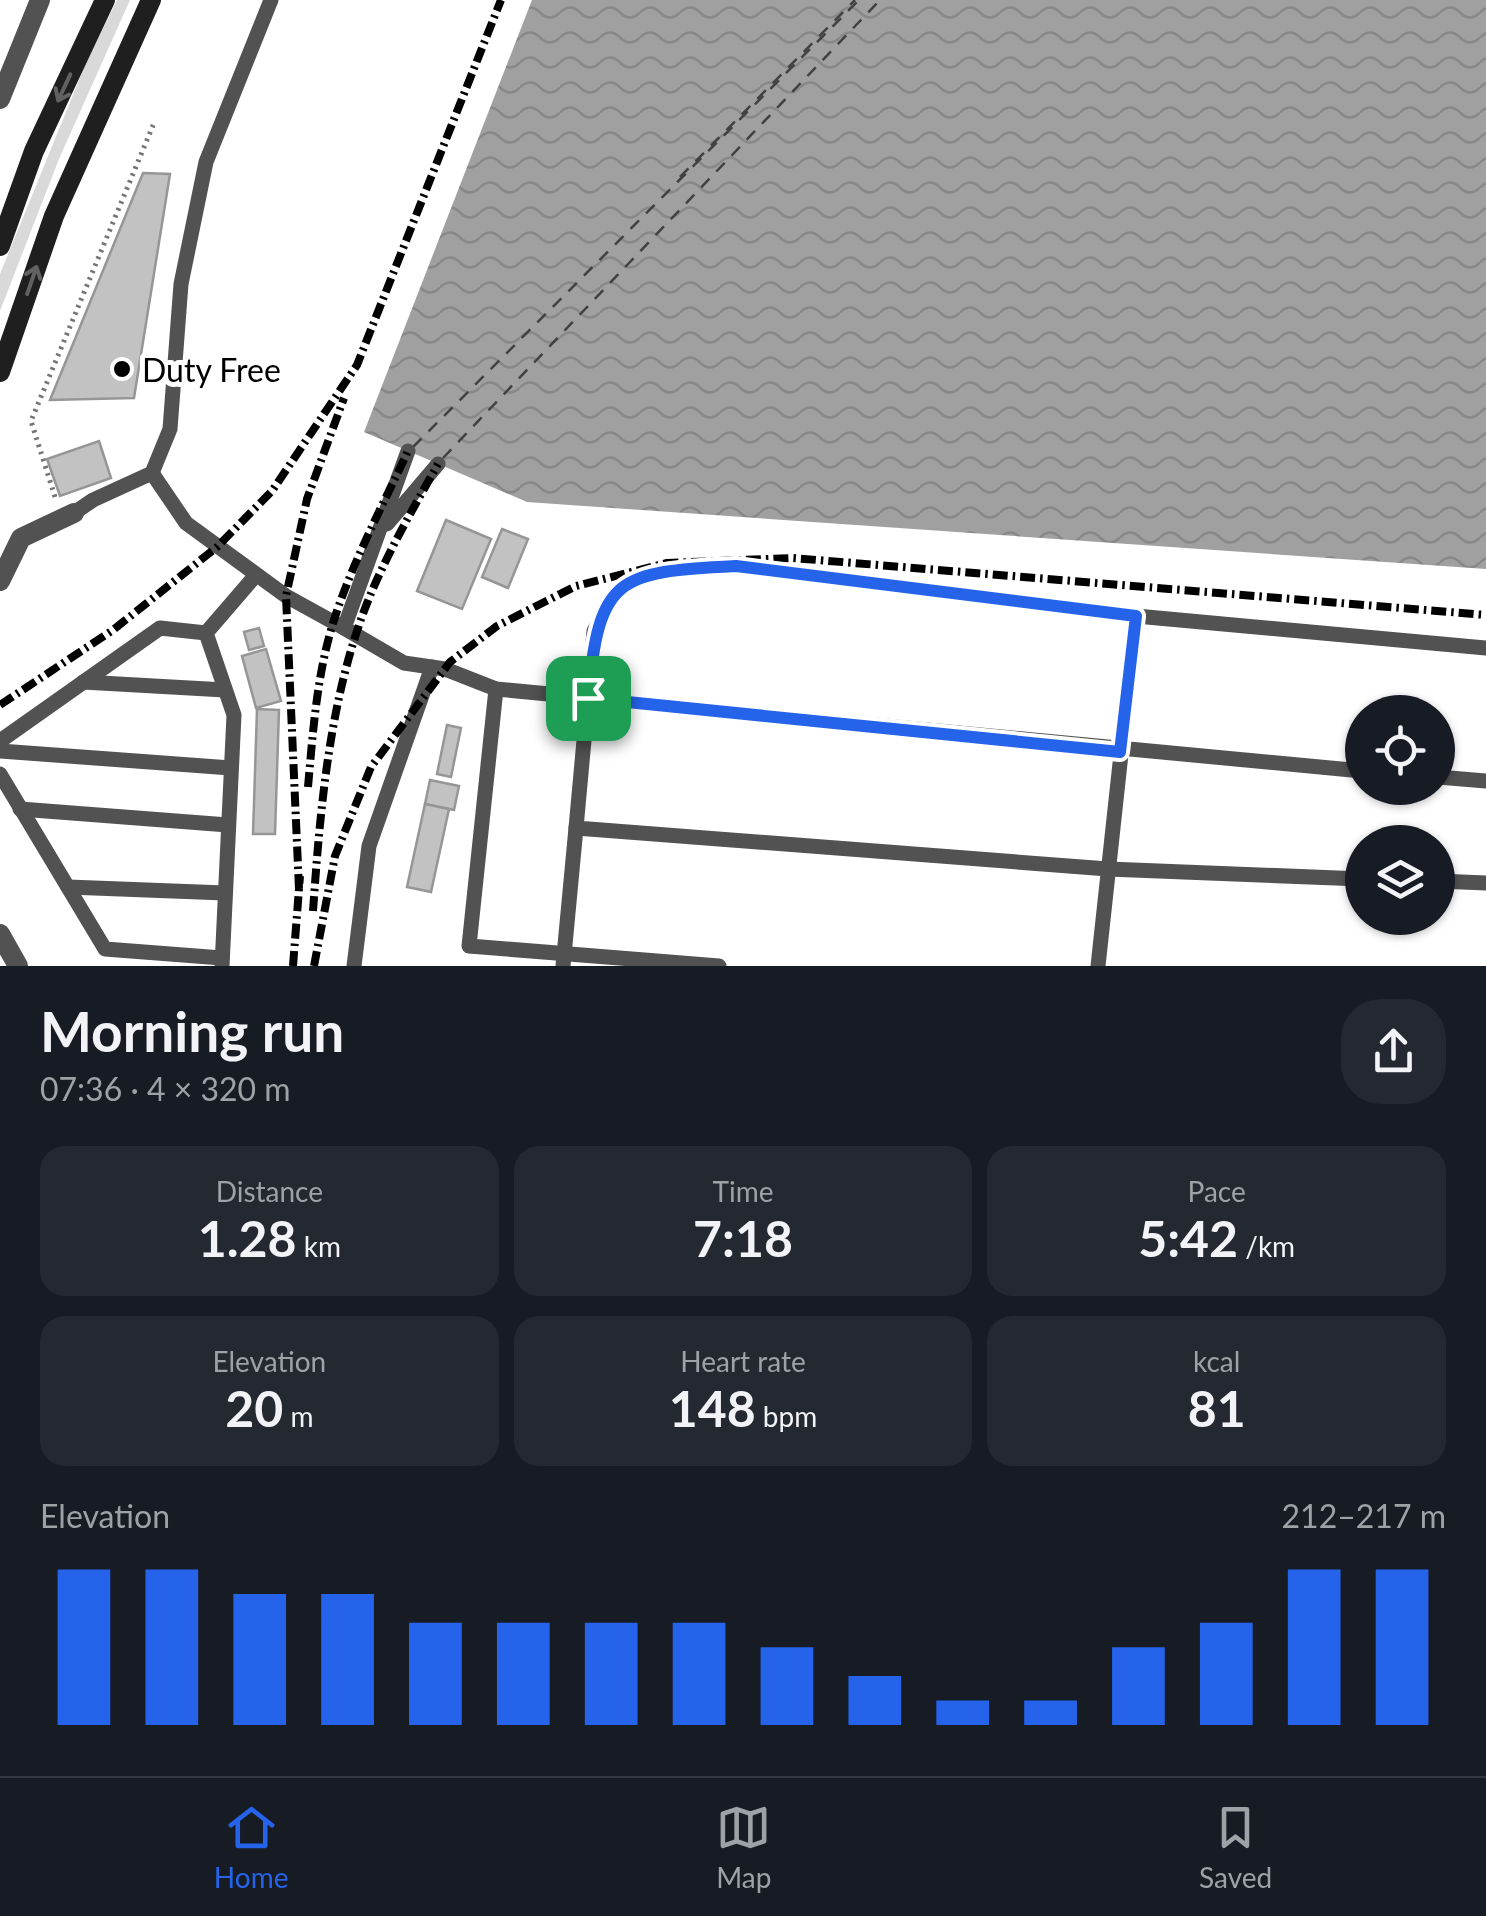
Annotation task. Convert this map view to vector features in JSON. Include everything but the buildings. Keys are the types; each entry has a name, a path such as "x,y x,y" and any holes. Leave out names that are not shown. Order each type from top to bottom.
{"main road":[{"path":"0,246 34,150 106,0"},
{"path":"0,372 54,216 151,0"}],"street":[{"path":"0,98 40,0"},
{"path":"0,581 22,538 67,515"},
{"path":"0,934 18,966"}],"lane":[{"path":"67,515 152,473 170,428 181,284 206,162 271,0"},
{"path":"344,628 408,451"},
{"path":"378,535 438,464"},
{"path":"152,473 186,523 256,575 404,664 432,667 496,689 1120,752 1345,770"},
{"path":"564,960 594,631 616,591 645,574 736,566 1136,616 1486,648"},
{"path":"206,632 256,575"},
{"path":"1098,966 1136,616"},
{"path":"0,740 160,628 206,632"},
{"path":"0,774 105,949 222,962 234,715 206,632"},
{"path":"354,966 369,846 432,667"},
{"path":"83,682 225,690"},
{"path":"496,689 470,946 564,960 719,966"},
{"path":"0,751 231,768"},
{"path":"1455,778 1486,781"},
{"path":"20,809 228,825"},
{"path":"576,828 1108,869 1345,877"},
{"path":"1455,882 1486,883"},
{"path":"68,887 225,893"}],"path":[{"path":"67,515 31,421 154,123"}],"shaded area":[{"path":"117,0 130,0 59,159 0,311 0,274 86,63"}],"water":[{"path":"532,0 1486,0 1486,569 527,502 364,432"}],"ferry route":[{"path":"680,177 855,0"},
{"path":"413,447 859,0"},
{"path":"443,458 880,0"}],"railway":[{"path":"0,705 113,630 217,547 272,491 357,365 501,0"},
{"path":"299,889 286,596 307,499 344,398"},
{"path":"308,787 328,640 359,555 408,451"},
{"path":"313,911 331,739 350,654 380,573 438,464"},
{"path":"314,966 335,856 371,767 450,662 497,626 576,586 667,563 793,558 1486,615"},
{"path":"293,966 300,876"}],"place":[{"name":"Duty Free","path":"122,369"}],"route":[{"path":"736,566 1136,616 1120,752 588,698 594,631 616,591 645,574 684,568 736,566"}]}
